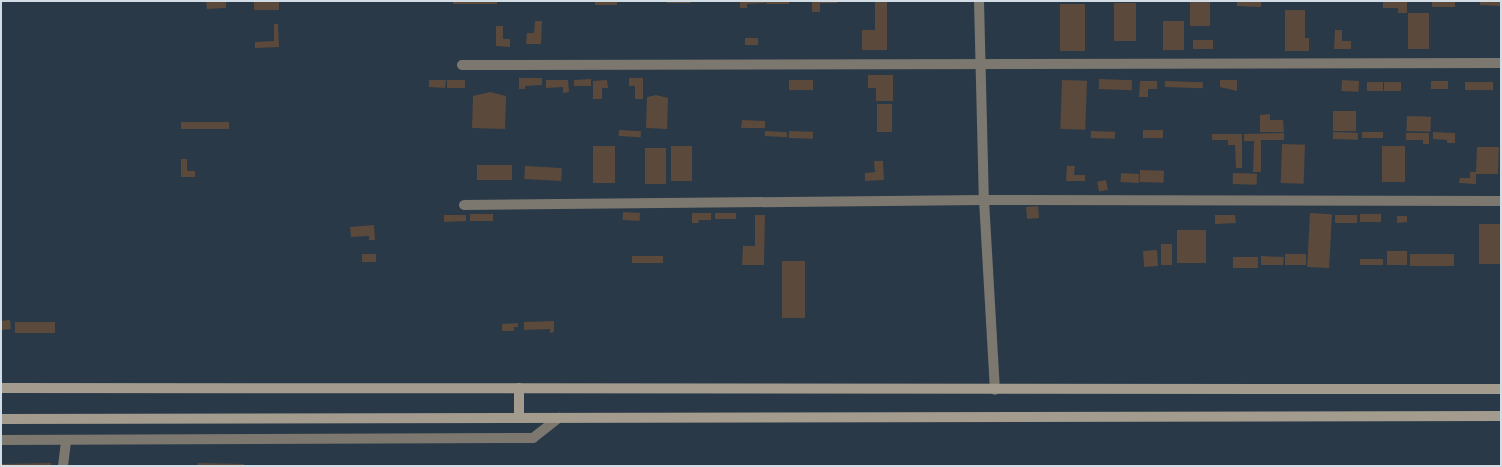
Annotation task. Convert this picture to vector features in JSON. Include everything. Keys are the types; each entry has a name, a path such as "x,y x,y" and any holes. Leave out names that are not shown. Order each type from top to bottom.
{"main road":[{"path":"1,388 1501,389"},
{"path":"519,388 519,418"},
{"path":"1,419 1501,416"}],"street":[{"path":"979,1 984,200 995,390"},
{"path":"462,64 1501,63"},
{"path":"464,205 984,200 1501,201"},
{"path":"1,440 533,438 559,418"},
{"path":"63,466 66,440"}],"building":[{"path":"206,1 226,1 226,8 207,9"},
{"path":"254,1 279,1 279,10 254,10"},
{"path":"453,1 497,1 497,4 453,4"},
{"path":"595,1 617,1 617,5 595,5"},
{"path":"667,1 691,1 691,3 667,3"},
{"path":"740,1 765,1 765,3 747,4 747,8 740,8"},
{"path":"766,1 789,1 789,4 766,4"},
{"path":"812,1 837,1 837,3 820,3 820,12 812,12"},
{"path":"875,1 887,1 887,50 862,50 862,30 875,30"},
{"path":"1190,1 1210,1 1210,26 1190,26"},
{"path":"1237,1 1261,1 1261,7 1237,6"},
{"path":"1383,1 1407,1 1407,13 1398,13 1398,8 1383,8"},
{"path":"1432,1 1455,1 1455,7 1432,7"},
{"path":"1480,1 1501,1 1501,6 1480,5"},
{"path":"1114,3 1136,3 1136,41 1114,41"},
{"path":"1060,4 1085,4 1085,51 1060,51"},
{"path":"1285,10 1305,10 1305,38 1309,38 1309,51 1285,51"},
{"path":"1408,13 1429,13 1429,49 1408,49"},
{"path":"535,21 542,21 541,44 526,44 527,33 534,33"},
{"path":"1163,21 1184,21 1184,50 1163,50"},
{"path":"274,24 278,24 279,47 255,48 255,42 274,41"},
{"path":"496,26 503,26 503,39 510,39 510,47 496,46"},
{"path":"1335,30 1342,30 1342,41 1351,41 1351,49 1334,49"},
{"path":"745,38 758,38 758,45 745,45"},
{"path":"1193,40 1213,40 1213,49 1193,49"},
{"path":"868,75 893,75 893,101 876,101 876,88 868,88"},
{"path":"519,78 542,78 542,85 525,86 525,89 519,89"},
{"path":"629,78 643,78 643,99 635,99 635,86 629,86"},
{"path":"591,79 591,86 574,86 574,80"},
{"path":"1099,79 1132,80 1132,90 1099,89"},
{"path":"429,80 446,80 445,88 429,87"},
{"path":"447,80 465,80 465,88 447,88"},
{"path":"546,80 568,80 569,92 563,93 563,87 546,88"},
{"path":"607,80 608,88 602,88 602,99 593,99 593,81"},
{"path":"789,80 813,80 813,90 789,90"},
{"path":"1062,80 1087,81 1085,130 1060,129"},
{"path":"1220,80 1237,80 1237,91 1220,87"},
{"path":"1342,80 1359,81 1358,92 1341,91"},
{"path":"1140,81 1157,81 1157,89 1148,89 1148,97 1139,97"},
{"path":"1165,81 1203,82 1203,88 1165,87"},
{"path":"1431,81 1448,81 1448,89 1431,89"},
{"path":"1367,82 1383,82 1383,91 1367,91"},
{"path":"1384,82 1401,82 1401,91 1384,91"},
{"path":"1465,82 1493,82 1493,90 1465,90"},
{"path":"490,92 506,96 505,129 472,128 473,96"},
{"path":"656,95 668,98 667,129 646,128 647,97"},
{"path":"877,104 892,104 892,132 877,132"},
{"path":"1333,111 1356,111 1356,131 1333,131"},
{"path":"1270,114 1270,120 1283,120 1284,132 1260,132 1260,115"},
{"path":"1407,116 1431,117 1430,132 1406,131"},
{"path":"742,120 765,121 765,128 741,128"},
{"path":"181,122 229,122 229,129 181,129"},
{"path":"619,130 641,131 641,137 619,136"},
{"path":"1143,130 1163,130 1163,138 1143,138"},
{"path":"765,131 787,132 787,137 765,136"},
{"path":"789,131 813,132 813,139 789,138"},
{"path":"1091,131 1115,132 1115,139 1091,138"},
{"path":"1333,132 1358,133 1358,140 1333,139"},
{"path":"1362,132 1383,132 1383,138 1362,138"},
{"path":"1433,132 1455,133 1455,143 1447,143 1447,140 1433,139"},
{"path":"1284,133 1284,140 1261,140 1261,172 1253,172 1254,141 1244,141 1244,134"},
{"path":"1406,133 1429,133 1429,144 1423,144 1423,140 1406,140"},
{"path":"1212,134 1242,134 1242,168 1236,168 1235,145 1228,145 1228,140 1212,140"},
{"path":"1282,144 1305,145 1304,184 1281,183"},
{"path":"593,146 615,146 615,183 593,183"},
{"path":"671,146 692,146 692,181 671,181"},
{"path":"1382,146 1405,146 1405,182 1382,182"},
{"path":"1477,147 1499,147 1498,174 1476,174 1476,184 1459,183 1460,178 1470,178 1470,172 1476,172"},
{"path":"645,148 666,148 666,184 645,184"},
{"path":"181,159 187,159 187,171 195,171 195,177 181,177"},
{"path":"874,161 883,161 884,180 865,181 865,173 875,172"},
{"path":"477,165 512,165 512,180 477,180"},
{"path":"525,166 562,168 561,181 524,179"},
{"path":"1067,166 1075,166 1074,175 1085,175 1085,181 1066,181"},
{"path":"1140,170 1164,171 1164,183 1140,182"},
{"path":"1121,173 1139,174 1139,183 1121,182"},
{"path":"1233,173 1257,174 1257,185 1233,184"},
{"path":"1106,180 1108,190 1099,192 1097,182"},
{"path":"1038,206 1039,218 1027,219 1026,207"},
{"path":"623,212 640,213 640,221 623,220"},
{"path":"692,213 711,213 711,220 699,220 698,223 692,223"},
{"path":"715,213 736,213 736,219 715,219"},
{"path":"1310,213 1332,214 1329,268 1307,267"},
{"path":"470,214 493,214 493,221 470,221"},
{"path":"1360,214 1381,214 1381,222 1360,222"},
{"path":"444,215 466,215 466,221 444,222"},
{"path":"755,215 765,215 764,265 742,265 743,246 755,246"},
{"path":"1215,215 1235,215 1236,223 1215,224"},
{"path":"1335,215 1357,215 1357,223 1335,223"},
{"path":"1397,216 1407,216 1407,222 1397,223"},
{"path":"1479,224 1500,224 1500,264 1479,264"},
{"path":"374,225 375,240 369,240 369,236 351,237 350,227"},
{"path":"1177,230 1206,230 1206,263 1177,263"},
{"path":"1161,244 1172,244 1172,265 1161,265"},
{"path":"1157,250 1158,266 1144,267 1143,251"},
{"path":"1387,251 1407,251 1407,265 1387,265"},
{"path":"362,254 376,254 376,262 362,262"},
{"path":"1285,254 1306,254 1306,265 1285,265"},
{"path":"1410,254 1454,254 1454,266 1410,266"},
{"path":"632,256 663,256 663,263 632,263"},
{"path":"1261,256 1284,257 1283,265 1261,265"},
{"path":"1233,257 1258,257 1258,268 1233,268"},
{"path":"1360,259 1383,259 1383,265 1360,265"},
{"path":"782,261 805,261 805,318 782,318"},
{"path":"10,320 11,329 2,330 1,321"},
{"path":"554,321 554,332 550,333 550,329 524,330 524,322"},
{"path":"15,322 55,322 55,333 15,333"},
{"path":"518,323 518,327 514,327 514,331 502,331 502,324"},
{"path":"51,463 51,466 1,466 1,464"},
{"path":"198,463 244,464 244,466 197,466"}]}
